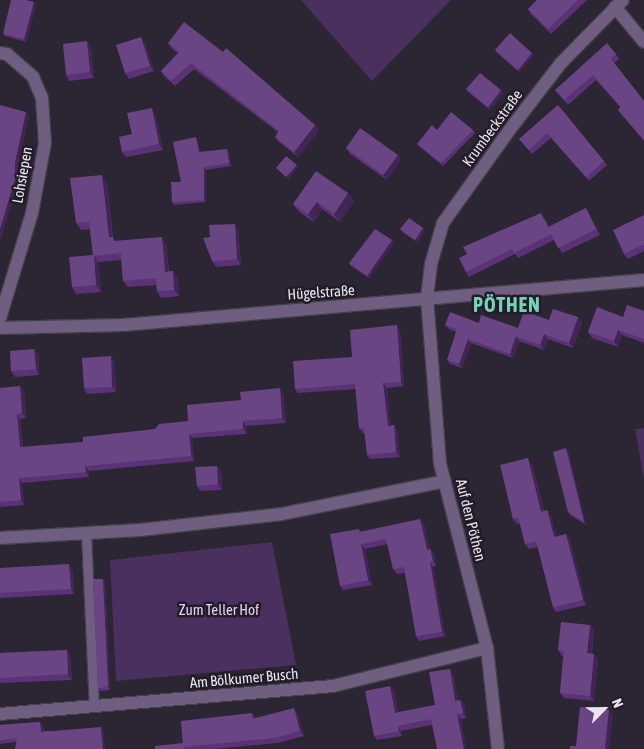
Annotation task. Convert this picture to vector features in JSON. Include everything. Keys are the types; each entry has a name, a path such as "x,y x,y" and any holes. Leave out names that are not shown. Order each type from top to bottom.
{"street":[{"path":"619,4 644,42"},
{"name":"Krumbeckstraße","path":"427,297 431,264 442,223 561,63 619,4"},
{"name":"Lohsiepen","path":"0,53 7,54 33,77 42,98 45,143 32,213 0,318"},
{"name":"Hügelstraße","path":"0,328 123,325 342,308 427,297 459,298 644,280"},
{"name":"Auf den Pöthen","path":"427,297 440,463 488,648 498,749"},
{"path":"0,538 86,533 282,514 444,481"},
{"name":"Am Bölkumer Busch","path":"0,714 333,686 488,648"}],"lane":[{"path":"86,533 94,706"}],"green space":[{"path":"301,0 451,0 372,81"},
{"path":"644,428 644,479 635,429"},
{"name":"Zum Teller Hof","path":"272,542 296,665 116,681 110,560"}],"building":[{"path":"11,0 34,2 24,39 3,34"},
{"path":"537,0 578,0 548,29 528,9"},
{"path":"184,22 223,52 226,48 315,125 294,152 275,137 279,131 191,63 171,81 161,71 179,52 168,43"},
{"path":"510,33 532,53 518,70 495,50"},
{"path":"141,37 150,66 125,73 116,45"},
{"path":"87,41 90,72 66,75 63,44"},
{"path":"607,43 616,54 611,59 644,101 644,140 618,110 621,107 593,75 564,100 555,90"},
{"path":"480,73 501,90 488,107 466,89"},
{"path":"0,105 26,112 15,163 15,179 0,229"},
{"path":"558,105 604,161 586,177 547,133 529,150 519,139"},
{"path":"152,108 159,144 122,152 119,137 132,134 127,113"},
{"path":"451,112 473,130 441,163 417,144 432,125 437,130"},
{"path":"360,128 398,155 383,175 346,148"},
{"path":"196,137 199,152 227,149 229,163 204,167 204,200 172,202 171,182 181,182 173,142"},
{"path":"286,156 297,165 286,177 276,168"},
{"path":"316,171 348,193 334,214 317,202 308,214 293,204"},
{"path":"102,175 109,237 113,237 113,241 162,237 165,272 173,271 174,290 157,291 156,278 123,281 121,253 94,256 96,285 72,287 69,257 93,255 89,222 76,223 70,178"},
{"path":"586,208 596,229 558,248 551,234 514,253 512,249 466,272 459,258 467,254 463,247 541,213 548,227"},
{"path":"644,215 644,244 624,254 613,230"},
{"path":"409,218 423,228 415,240 400,229"},
{"path":"235,224 237,259 212,261 203,238 210,237 209,225"},
{"path":"375,229 392,240 367,276 349,263"},
{"path":"627,305 644,311 644,339 618,330 614,341 588,332 597,307 623,317"},
{"path":"553,309 578,317 569,343 544,334 540,345 515,336 524,311 549,320"},
{"path":"450,312 479,323 481,315 518,328 510,354 468,339 459,364 447,360 457,329 445,325"},
{"path":"397,325 401,382 383,383 388,426 394,425 396,452 367,455 364,428 359,428 355,384 295,389 293,361 352,357 350,330"},
{"path":"34,349 36,369 11,371 10,351"},
{"path":"111,356 112,387 84,388 82,358"},
{"path":"20,386 22,413 17,414 20,447 83,442 83,437 155,429 159,424 188,421 187,405 241,400 240,392 280,388 282,418 243,421 243,429 189,434 191,456 85,466 86,472 19,478 21,500 0,502 0,388"},
{"path":"566,448 584,522 568,512 553,452"},
{"path":"528,458 541,512 547,510 554,537 566,534 583,600 553,607 536,541 525,544 518,517 513,519 500,465"},
{"path":"217,466 218,484 197,486 195,467"},
{"path":"420,519 427,550 430,549 433,561 430,562 442,632 416,636 404,567 393,569 386,539 361,544 368,580 340,586 330,534 359,529 359,532"},
{"path":"69,564 71,589 0,593 0,568"},
{"path":"93,579 103,579 108,687 98,688"},
{"path":"561,622 590,625 587,653 594,654 590,696 560,693 564,651 558,650"},
{"path":"67,650 68,674 0,678 0,653"},
{"path":"450,669 455,701 460,700 463,713 457,714 464,749 437,749 431,719 398,726 399,731 374,736 365,691 390,686 395,713 435,705 429,672"},
{"path":"580,707 609,710 605,749 570,749 570,746 576,746"},
{"path":"294,708 300,731 274,738 183,747 181,721 252,713 252,719"},
{"path":"40,722 41,732 101,727 103,749 15,749 17,738 0,740 0,725"},
{"path":"183,743 184,749 155,749 155,746"}],"district":[{"name":"PÖTHEN","path":"507,304"}]}
